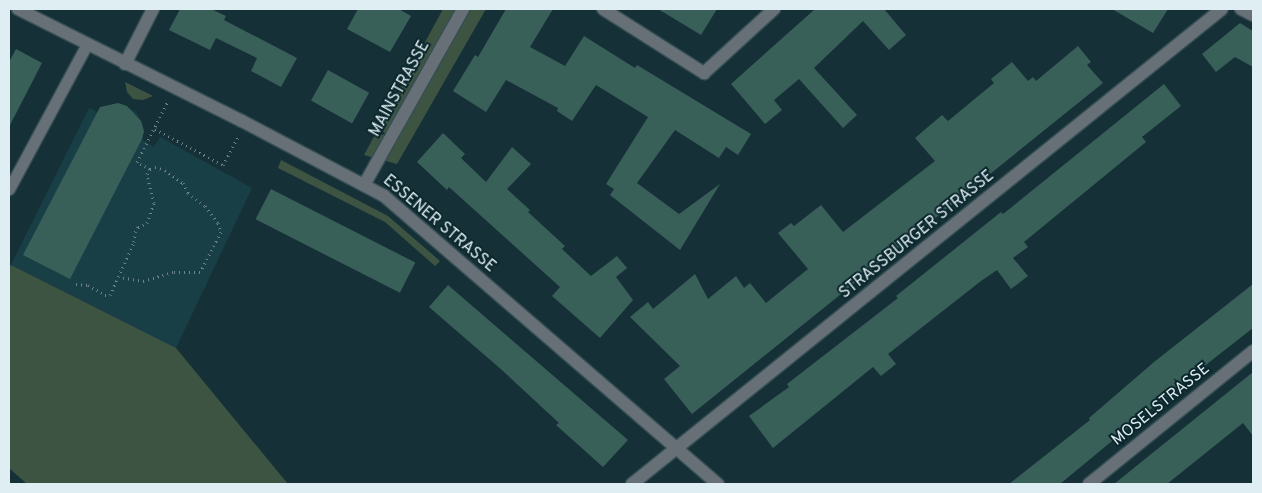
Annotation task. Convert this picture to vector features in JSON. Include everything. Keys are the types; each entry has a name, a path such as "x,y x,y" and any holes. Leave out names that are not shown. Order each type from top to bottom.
{"street":[{"name":"ESSENER STRASSE","path":"18,9 364,184 384,196 718,484"},
{"path":"125,64 153,9"},
{"name":"MAINSTRASSE","path":"364,184 463,9"},
{"path":"603,9 704,73 774,9"},
{"name":"STRASSBURGER STRASSE","path":"632,484 678,449 1222,9"},
{"path":"1241,9 1253,15"},
{"name":"MOSELSTRASSE","path":"1089,484 1253,351"}],"lane":[{"path":"9,189 86,44"}],"path":[{"path":"119,277 144,281 173,272 200,272 220,232 218,223 205,206 188,193 184,183 165,170 155,167 150,169 137,162 168,101"},
{"path":"155,129 223,166 238,136"},
{"path":"76,284 88,285 110,295 134,242 135,232 138,227 146,223 154,203 148,178 150,169"}],"shaded area":[{"path":"118,103 136,112 144,131 142,139 154,147 160,137 252,188 176,348 11,265 89,108 97,112"}],"green space":[{"path":"443,9 486,9 397,164 364,155"},
{"path":"125,82 153,96 143,100 133,99 127,92"},
{"path":"281,160 388,216 440,261 435,266 385,222 278,168"},
{"path":"11,265 176,348 288,484 27,484 9,468 9,269"}],"building":[{"path":"180,9 211,9 226,16 224,20 297,58 281,87 251,71 257,58 216,38 210,50 169,30"},
{"path":"358,9 399,9 411,16 390,52 347,29"},
{"path":"506,9 553,9 530,47 565,66 584,36 635,68 637,65 751,134 738,155 726,147 719,158 675,130 637,183 679,214 720,184 680,250 610,195 614,189 606,184 648,117 596,85 572,121 557,111 558,108 506,80 486,112 453,91 475,55 478,57"},
{"path":"658,9 717,9 701,35"},
{"path":"815,9 884,9 906,35 889,50 863,21 814,68 857,115 843,128 799,79 774,100 782,110 765,124 731,84"},
{"path":"1112,9 1168,9 1153,33"},
{"path":"1240,23 1253,31 1253,67 1235,57 1216,72 1202,54"},
{"path":"1078,46 1091,62 1087,65 1103,83 692,414 664,379 680,366 630,317 648,302 653,309 695,274 708,299 736,276 744,288 750,283 766,303 808,269 778,233 791,223 794,226 821,205 843,232 935,161 915,138 942,115 948,121 994,83 991,79 1012,62 1028,81 1033,77 1036,81"},
{"path":"16,49 42,63 9,127 9,62"},
{"path":"328,70 369,93 352,123 311,101"},
{"path":"1164,84 1181,106 1142,137 1146,142 1024,242 1028,247 1013,258 1028,276 1011,289 997,270 888,354 896,364 881,376 873,367 773,448 749,416 789,387 787,384 898,298 896,296 1001,212 1003,214"},
{"path":"118,103 127,106 141,121 144,131 142,139 70,279 23,255 100,107"},
{"path":"443,133 465,154 461,158 486,182 512,147 531,164 507,189 530,210 528,212 565,246 562,249 591,276 617,256 627,268 616,277 633,300 600,338 552,296 560,287 449,187 447,190 417,162"},
{"path":"271,189 415,263 400,293 256,219"},
{"path":"1253,284 1253,328 1175,389 1060,484 1009,484 1090,420 1089,418 1154,362"},
{"path":"448,285 628,440 603,467 556,425 559,423 503,371 429,307"},
{"path":"1253,372 1253,436 1243,423 1167,484 1114,484"}]}
